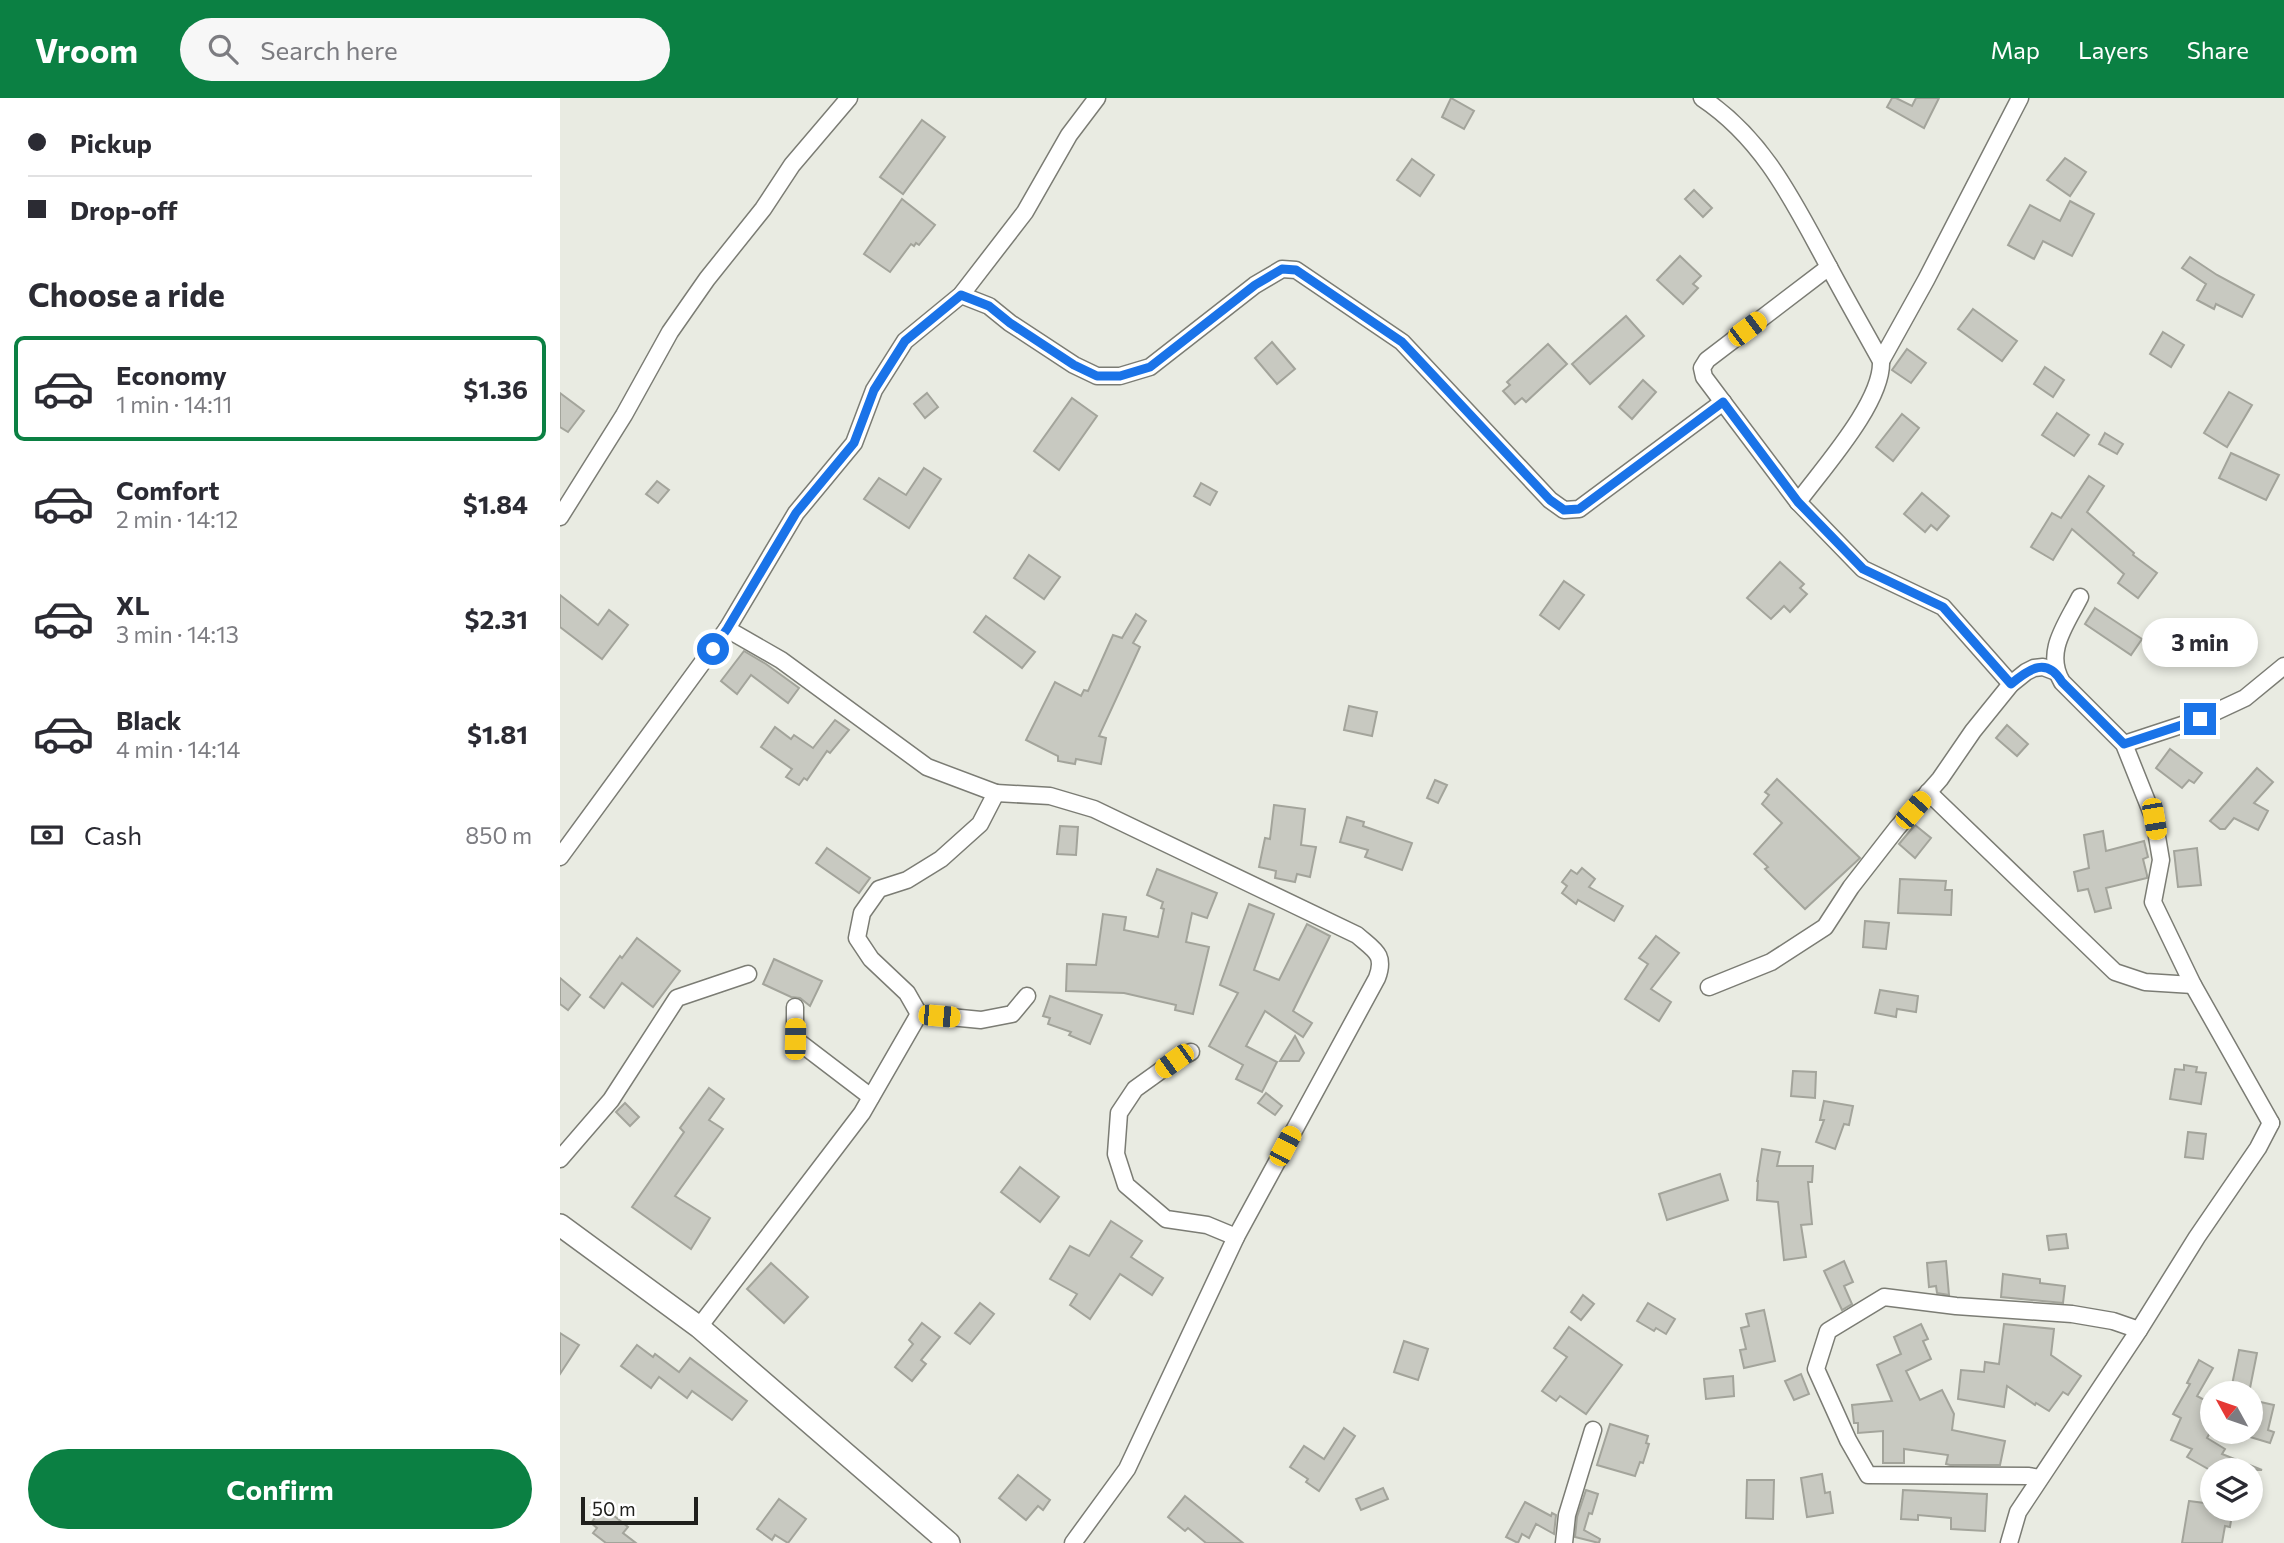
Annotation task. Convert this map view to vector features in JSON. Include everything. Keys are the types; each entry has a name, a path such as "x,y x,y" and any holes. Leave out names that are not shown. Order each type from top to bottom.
{"street":[{"path":"560,516 624,415 670,332 707,279 763,209 792,165 849,98"},
{"path":"560,857 727,629 796,513 854,443 874,390 905,341 961,295 1025,212 1069,135 1097,98"},
{"path":"1881,361 2020,98"},
{"path":"1713,101 1744,133 1782,181 1881,361 1882,374 1872,397 1798,502"},
{"path":"1829,267 1707,360 1702,368 1704,377 1798,502 1863,569 1943,607 2011,684"},
{"path":"961,295 989,306 1074,365 1097,376 1120,376 1150,367 1255,285 1282,269 1296,270 1402,342 1508,457 1550,500 1564,510 1579,509 1723,402"},
{"path":"2009,1543 2018,1512 2140,1330 2197,1237 2277,1124 2193,985 2153,902 2161,860 2154,819 2124,744 2062,682 2056,671 2054,662 2058,640 2080,597"},
{"path":"727,629 781,660 927,766 996,793 1050,796 1094,809 1357,935 1378,953 1381,965 1377,978 1236,1237 1127,1469 1073,1543"},
{"path":"2124,744 2200,719 2245,698 2284,666"},
{"path":"1709,987 1772,962 1825,927 1851,887 2011,684 2034,668 2043,667 2056,671"},
{"path":"1928,792 2115,972 2145,982 2193,985"},
{"path":"919,1014 907,993 871,959 857,938 862,913 879,889 907,880 941,859 980,824 996,793"},
{"path":"560,1159 611,1100 677,998 748,974"},
{"path":"919,1014 981,1020 1012,1014 1027,996"},
{"path":"795,1007 795,1039 871,1097"},
{"path":"699,1327 862,1113 919,1014"},
{"path":"1192,1052 1174,1061 1135,1089 1119,1113 1116,1154 1126,1185 1166,1219 1207,1225 1236,1237"},
{"path":"560,1225 699,1327 949,1543"},
{"path":"2040,1478 1868,1475 1848,1440 1816,1369 1828,1331 1884,1297 1956,1306 2072,1314 2113,1321 2140,1330"},
{"path":"1564,1543 1567,1516 1592,1430"}],"building":[{"path":"1451,98 1474,111 1464,129 1442,117"},
{"path":"1892,98 1912,106 1916,98 1939,98 1924,128 1887,107"},
{"path":"922,120 945,137 903,194 880,177"},
{"path":"2065,158 2086,172 2070,196 2047,180"},
{"path":"1412,159 1434,175 1420,196 1397,180"},
{"path":"1694,190 1712,208 1703,217 1685,199"},
{"path":"902,199 935,225 919,245 911,244 890,272 864,254"},
{"path":"2070,201 2094,214 2072,256 2043,241 2034,259 2008,245 2030,205 2060,221"},
{"path":"1680,256 1701,276 1693,284 1698,288 1683,304 1657,280"},
{"path":"2190,257 2254,295 2242,317 2216,304 2214,309 2197,300 2206,284 2182,268"},
{"path":"1973,309 2017,341 2002,361 1958,329"},
{"path":"1626,316 1644,336 1590,384 1572,364"},
{"path":"2163,332 2184,345 2171,367 2150,354"},
{"path":"1272,342 1295,369 1277,384 1255,358"},
{"path":"1548,344 1567,364 1526,402 1522,398 1515,404 1503,391 1510,385 1507,382"},
{"path":"1907,349 1926,363 1911,383 1892,370"},
{"path":"2045,367 2064,380 2053,397 2034,384"},
{"path":"1643,380 1656,392 1632,419 1619,407"},
{"path":"2229,392 2252,405 2227,447 2204,433"},
{"path":"560,393 584,411 568,432 560,427"},
{"path":"927,393 938,407 925,418 914,404"},
{"path":"1072,398 1097,416 1059,470 1034,451"},
{"path":"2057,413 2089,435 2074,456 2042,435"},
{"path":"1902,414 1919,428 1893,461 1876,447"},
{"path":"2105,433 2123,444 2117,454 2099,444"},
{"path":"2231,453 2279,475 2266,500 2219,478"},
{"path":"924,468 941,479 909,528 864,499 879,478 906,495"},
{"path":"2089,476 2104,486 2087,512 2134,553 2133,555 2157,573 2138,598 2118,583 2124,574 2072,529 2053,560 2031,547 2052,513 2061,518"},
{"path":"657,481 669,490 658,503 646,494"},
{"path":"1201,483 1217,492 1210,505 1194,496"},
{"path":"1922,493 1949,516 1937,530 1931,525 1925,532 1904,514"},
{"path":"1029,555 1060,577 1044,599 1014,578"},
{"path":"1780,562 1804,584 1800,588 1807,594 1790,612 1784,606 1771,619 1747,598"},
{"path":"1564,581 1584,595 1559,629 1540,615"},
{"path":"560,595 598,625 609,610 628,625 602,659 560,627"},
{"path":"2095,608 2142,639 2131,655 2085,624"},
{"path":"1136,614 1146,621 1133,643 1140,647 1099,736 1106,738 1101,764 1076,759 1075,764 1058,761 1058,756 1026,740 1055,682 1081,696 1084,690 1088,691 1113,635 1122,638"},
{"path":"986,616 1035,652 1022,668 974,632"},
{"path":"744,651 799,688 788,703 751,675 737,694 721,681"},
{"path":"1349,706 1377,712 1372,736 1344,730"},
{"path":"835,720 849,730 830,753 827,751 807,780 804,778 799,785 786,777 792,769 761,747 775,727 791,739 794,735 813,748"},
{"path":"2007,725 2028,744 2017,756 1996,738"},
{"path":"2170,749 2202,773 2194,783 2189,780 2182,788 2156,768"},
{"path":"2257,768 2273,782 2254,803 2268,811 2258,830 2234,818 2225,829 2220,829 2210,821"},
{"path":"1777,779 1860,858 1805,909 1765,869 1768,867 1754,854 1782,823 1762,804 1769,795 1765,792"},
{"path":"1435,780 1447,785 1438,803 1427,798"},
{"path":"1274,805 1305,809 1301,845 1316,847 1310,877 1297,874 1295,882 1275,878 1276,871 1259,867 1265,838 1270,839"},
{"path":"1347,817 1364,822 1363,826 1412,843 1402,870 1365,857 1368,850 1340,842"},
{"path":"1915,825 1931,838 1915,858 1899,844"},
{"path":"1060,826 1078,827 1076,855 1057,854"},
{"path":"2103,831 2106,851 2144,841 2148,857 2143,859 2147,878 2106,888 2111,908 2095,912 2088,889 2078,891 2074,872 2089,868 2084,835"},
{"path":"827,848 870,878 859,893 816,863"},
{"path":"2197,848 2201,885 2178,887 2174,851"},
{"path":"1582,868 1595,879 1589,887 1623,906 1614,921 1578,900 1576,904 1562,893 1567,886 1562,882 1571,870 1577,874"},
{"path":"1157,869 1217,893 1207,918 1192,913 1186,942 1209,947 1193,1014 1175,1010 1176,1005 1124,993 1066,991 1067,964 1096,965 1103,914 1126,917 1124,930 1158,937 1163,902 1147,895"},
{"path":"1900,879 1946,881 1945,890 1952,890 1951,915 1898,913"},
{"path":"1249,904 1274,914 1254,970 1279,980 1307,924 1330,936 1293,1011 1312,1023 1303,1037 1265,1011 1246,1046 1277,1062 1262,1092 1236,1079 1243,1065 1209,1046 1238,993 1220,985"},
{"path":"1865,921 1889,923 1886,949 1863,947"},
{"path":"1656,936 1679,953 1651,989 1671,1002 1659,1021 1625,999 1648,964 1639,958"},
{"path":"637,938 680,971 653,1007 622,983 604,1008 590,997"},
{"path":"774,959 822,981 810,1006 800,998 791,997 763,984"},
{"path":"560,978 580,995 568,1010 560,1004"},
{"path":"1880,990 1918,996 1916,1012 1897,1009 1896,1017 1875,1013"},
{"path":"1050,996 1102,1015 1090,1044 1069,1035 1071,1032 1048,1024 1050,1018 1043,1016"},
{"path":"1295,1036 1304,1053 1299,1061 1280,1061"},
{"path":"2184,1065 2197,1067 2196,1072 2206,1073 2201,1104 2170,1099 2175,1069 2184,1070"},
{"path":"1793,1071 1816,1072 1815,1098 1791,1096"},
{"path":"709,1088 724,1099 709,1120 723,1129 675,1196 710,1218 691,1249 632,1207 684,1132 680,1128"},
{"path":"1266,1093 1282,1106 1275,1115 1258,1103"},
{"path":"1824,1101 1853,1106 1849,1125 1844,1124 1835,1149 1816,1142 1824,1120 1820,1120"},
{"path":"625,1103 639,1117 630,1126 616,1112"},
{"path":"2188,1132 2206,1134 2203,1159 2185,1157"},
{"path":"1762,1149 1780,1152 1777,1166 1813,1166 1812,1182 1808,1182 1812,1224 1801,1225 1806,1257 1784,1260 1778,1202 1757,1200"},
{"path":"1020,1167 1059,1197 1040,1222 1001,1192"},
{"path":"1720,1174 1728,1200 1667,1220 1659,1194"},
{"path":"1111,1221 1142,1241 1131,1257 1163,1278 1152,1295 1120,1274 1090,1319 1070,1305 1077,1294 1050,1279 1070,1246 1089,1256"},
{"path":"2066,1234 2068,1248 2049,1250 2047,1236"},
{"path":"1844,1261 1853,1282 1844,1286 1852,1304 1842,1310 1824,1271"},
{"path":"1946,1261 1949,1295 1937,1293 1936,1286 1929,1287 1927,1263"},
{"path":"771,1263 808,1297 784,1323 747,1289"},
{"path":"2003,1274 2040,1279 2040,1283 2065,1286 2063,1303 2001,1297"},
{"path":"1583,1295 1594,1304 1581,1320 1571,1312"},
{"path":"980,1303 994,1314 970,1344 955,1333"},
{"path":"1648,1303 1675,1319 1666,1334 1656,1328 1654,1331 1637,1321"},
{"path":"1764,1310 1775,1361 1744,1368 1740,1350 1746,1349 1741,1328 1749,1326 1746,1314"},
{"path":"922,1323 940,1337 921,1360 926,1364 912,1381 895,1367 913,1344 909,1340"},
{"path":"1921,1324 1928,1339 1923,1341 1931,1359 1906,1371 1920,1400 1942,1390 1954,1414 1952,1430 2005,1441 2000,1465 1950,1465 1946,1464 1948,1455 1904,1449 1904,1463 1883,1463 1883,1431 1858,1433 1852,1405 1892,1401 1877,1365 1901,1354 1894,1337"},
{"path":"2004,1324 2054,1329 2051,1355 2081,1376 2068,1395 2063,1392 2049,1411 2007,1386 2004,1407 1958,1399 1961,1370 1984,1372 1985,1362 1999,1364"},
{"path":"1569,1327 1622,1365 1586,1414 1560,1396 1556,1401 1542,1391 1567,1357 1554,1348"},
{"path":"560,1333 579,1345 560,1374"},
{"path":"1404,1341 1428,1349 1418,1380 1394,1372"},
{"path":"637,1345 653,1357 655,1354 679,1372 690,1358 747,1401 732,1420 692,1391 687,1398 659,1377 651,1388 621,1366"},
{"path":"2239,1350 2257,1353 2251,1381 2233,1381"},
{"path":"2199,1360 2213,1368 2206,1381 2200,1381 2197,1396 2200,1398 2200,1444 2217,1444 2225,1449 2222,1454 2232,1458 2200,1458 2200,1464 2187,1457 2192,1449 2171,1440 2181,1418 2173,1414 2190,1384 2187,1383"},
{"path":"1801,1374 1809,1394 1794,1400 1785,1381"},
{"path":"1733,1376 1734,1396 1706,1399 1704,1379"},
{"path":"2263,1403 2274,1405 2268,1430 2274,1432 2270,1443 2263,1441"},
{"path":"1610,1424 1648,1436 1646,1443 1649,1444 1643,1463 1640,1462 1635,1476 1597,1465"},
{"path":"1344,1428 1355,1436 1319,1491 1306,1482 1308,1479 1290,1467 1304,1446 1324,1459"},
{"path":"1822,1474 1825,1493 1830,1492 1833,1513 1807,1517 1801,1478"},
{"path":"1018,1475 1050,1500 1043,1510 1038,1506 1026,1520 999,1498"},
{"path":"1747,1480 1774,1480 1773,1519 1746,1518"},
{"path":"1383,1488 1388,1499 1361,1510 1356,1499"},
{"path":"1586,1490 1598,1494 1584,1530 1600,1539 1599,1543 1575,1537 1577,1517"},
{"path":"1903,1490 1987,1494 1985,1531 1951,1529 1951,1518 1918,1515 1918,1520 1901,1519"},
{"path":"1185,1496 1243,1543 1206,1543 1188,1528 1185,1531 1168,1517"},
{"path":"779,1499 806,1519 788,1543 775,1535 772,1540 757,1529"},
{"path":"2189,1501 2200,1502 2200,1521 2231,1521 2230,1527 2225,1526 2222,1543 2182,1543"},
{"path":"1525,1502 1551,1516 1552,1513 1556,1515 1554,1534 1536,1524 1529,1538 1522,1534 1518,1543 1506,1537"},
{"path":"603,1507 628,1527 623,1533 636,1543 606,1543 593,1533 597,1528 591,1523"}],"route":[{"path":"713,649 796,513 854,443 874,390 905,341 961,295 989,306 1074,365 1097,376 1120,376 1150,367 1255,285 1282,269 1296,270 1402,342 1508,457 1550,500 1564,510 1579,509 1723,402 1798,502 1863,569 1943,607 2011,684 2034,668 2043,667 2056,671 2062,682 2124,744 2200,719"}]}
